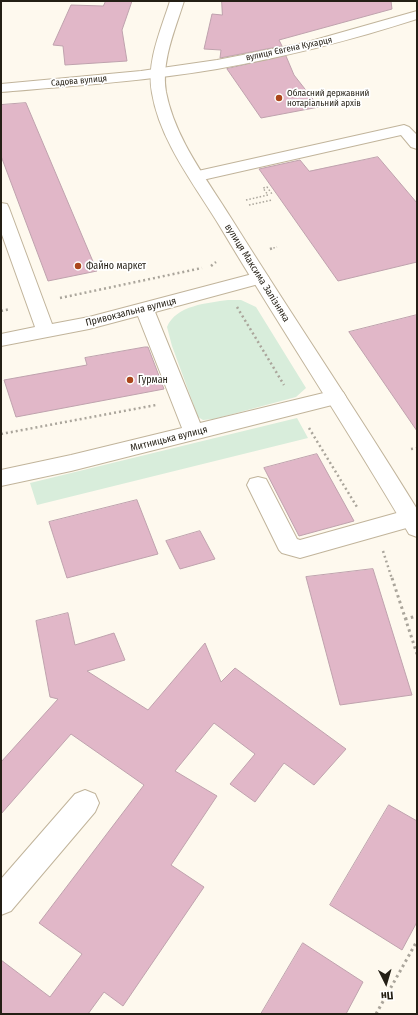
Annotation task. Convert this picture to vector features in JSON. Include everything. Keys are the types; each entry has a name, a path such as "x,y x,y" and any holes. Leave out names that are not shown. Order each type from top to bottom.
{"street":[{"name":"вулиця Максима Залізняка","path":"177,1 163,45 158,74 160,100 177,144 414,523"},
{"name":"вулиця Євгена Кухарця","path":"158,74 209,66 307,46 350,36 417,15"},
{"name":"Садова вулиця","path":"1,88 158,74"},
{"path":"198,176 404,130 417,144"},
{"path":"1,208 46,332"},
{"name":"Привокзальна вулиця","path":"1,340 46,332 145,309 260,278"},
{"path":"145,309 184,436"},
{"name":"Митницька вулиця","path":"1,478 184,436 336,398"},
{"path":"258,485 290,547 300,549 370,529 414,523"},
{"path":"1,902 85,803"}],"path":[{"path":"246,200 268,195 263,188 267,187 272,194"},
{"path":"249,205 272,200"},
{"path":"268,249 277,247"},
{"path":"1,311 212,266 216,262"},
{"path":"212,266 382,549 417,654"},
{"path":"1,434 163,404 184,436"},
{"path":"411,449 417,448"},
{"path":"405,619 417,616"},
{"path":"376,1014 417,940"}],"green space":[{"path":"228,300 241,300 256,307 306,388 296,397 214,419 203,420 198,417 172,346 167,327 171,320 178,314 193,306"},
{"path":"297,418 308,438 37,505 30,483"}],"building":[{"path":"106,1 132,1 122,30 127,61 65,65 63,46 53,45 71,5 103,6"},
{"path":"222,1 391,1 392,9 279,40 282,46 220,58 221,50 204,49 212,14 222,15"},
{"path":"286,56 294,75 319,107 261,118 227,69"},
{"path":"26,103 97,271 48,281 1,156 1,105"},
{"path":"378,157 417,203 417,262 338,281 259,169 300,160 309,171"},
{"path":"417,315 417,431 349,332"},
{"path":"148,347 164,389 16,417 4,380 87,365 85,358"},
{"path":"317,454 354,521 299,536 264,468"},
{"path":"137,500 158,554 67,578 49,522"},
{"path":"200,531 215,559 180,569 166,541"},
{"path":"373,569 412,695 340,705 306,577"},
{"path":"68,613 75,645 114,633 125,660 87,671 148,710 205,643 221,682 235,668 346,749 314,785 284,763 255,802 230,784 255,754 214,723 175,771 217,796 171,865 204,887 123,1006 104,992 88,1014 1,1014 1,960 50,997 82,954 39,923 144,785 71,734 1,814 1,762 58,699 50,697 36,621"},
{"path":"389,805 417,821 417,922 402,950 330,905"},
{"path":"303,943 363,982 346,1014 261,1014"}],"place":[{"name":"Обласний державний нотаріальний архів","path":"279,98"},
{"name":"Файно маркет","path":"78,266"},
{"name":"Гурман","path":"130,380"}]}
